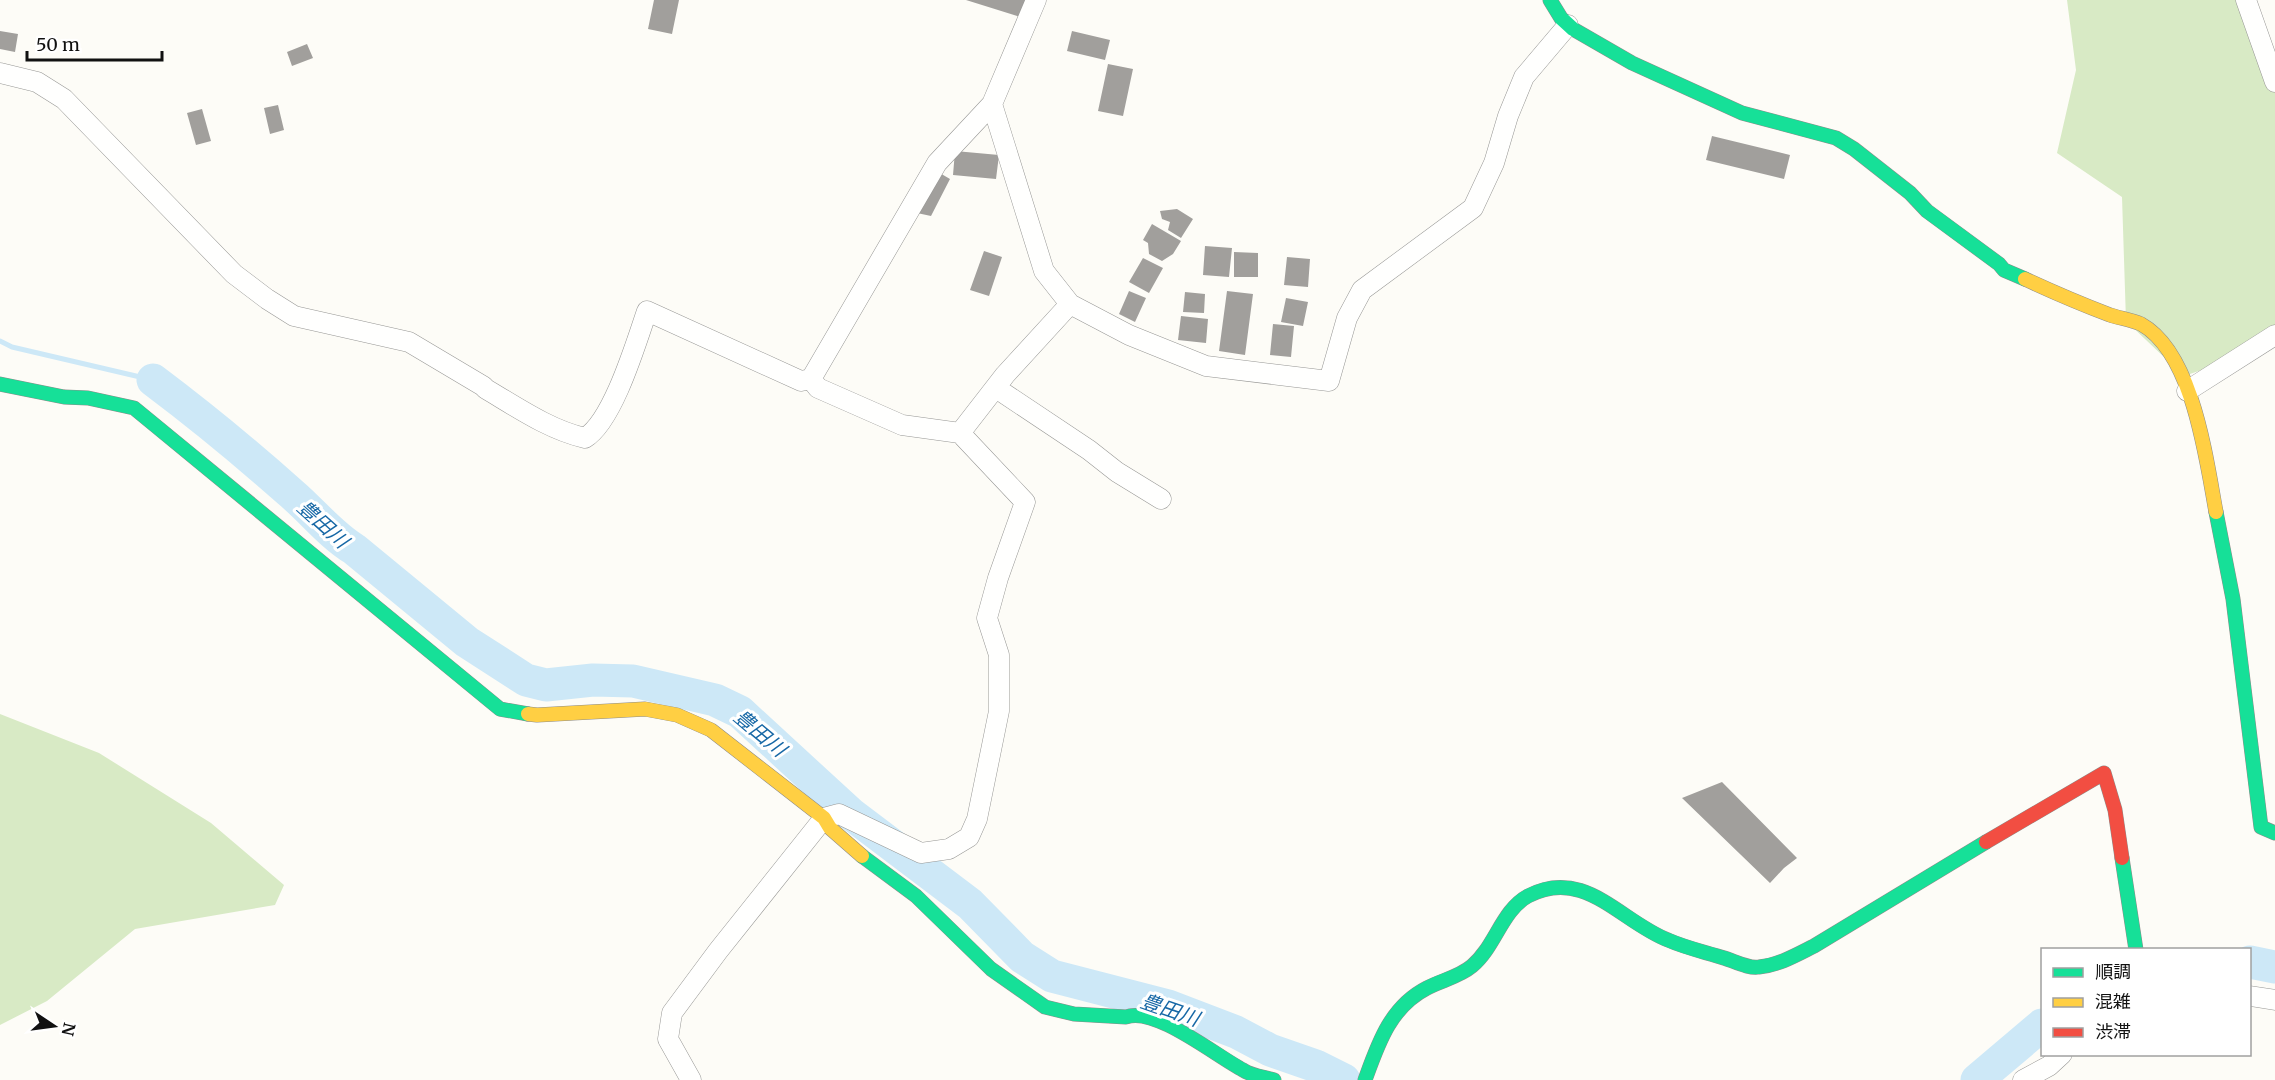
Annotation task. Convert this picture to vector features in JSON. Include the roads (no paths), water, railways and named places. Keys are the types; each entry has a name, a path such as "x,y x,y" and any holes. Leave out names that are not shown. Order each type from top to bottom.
{"street":[{"path":"0,74 37,82 64,99 234,274 294,316 409,342 533,418 560,429 564,433 585,438 593,433 606,414 632,356 647,311 801,381 812,379 937,163 992,104 1036,0"},
{"path":"1550,0 1568,25 1632,63 1742,113 1836,138 1910,193 1927,211 2004,270 2058,295 2126,321 2140,324 2165,345 2184,376 2204,448 2233,599 2261,827 2275,833"},
{"path":"2246,0 2275,82"},
{"path":"992,104 1044,271 1070,304 1130,335 1206,366 1329,381 1347,318 1362,290 1473,208 1494,163 1508,116 1524,77 1568,25"},
{"path":"960,433 996,388 1070,304"},
{"path":"2187,390 2275,334"},
{"path":"691,1080 668,1039 672,1013 717,951 824,818 839,814 921,853 949,849 969,837 977,819 999,711 999,654 987,618 998,578 1025,502 960,433 902,425 818,388 812,379"},
{"path":"0,384 134,408 501,709 537,715 645,709 677,715 711,730 824,818 830,828 855,851 916,896 991,969 1045,1007 1074,1014 1126,1017 1131,1015 1161,1020 1245,1072 1274,1080"},
{"path":"996,388 1072,438 1117,472 1161,499"},
{"path":"1365,1080 1378,1043 1394,1012 1420,992 1470,969 1493,943 1507,919 1524,898 1547,888 1567,886 1600,899 1666,940 1757,968 1786,961 1814,946 2038,810 2104,773 2115,810 2136,948"},
{"path":"2251,996 2275,1000"},
{"path":"2023,1080 2049,1066 2060,1056"}],"waterway":[{"path":"0,341 12,347 153,380"},
{"name":"豊田川","path":"153,380 241,450 338,537 467,642 526,680 546,685 593,680 633,681 715,700 740,712 851,814 970,904 1022,957 1052,976 1168,1006 1236,1032 1270,1050 1316,1066 1344,1080"},
{"name":"豊田川","path":"2251,962 2275,967"},
{"name":"豊田川","path":"1977,1080 2041,1026"}]}
